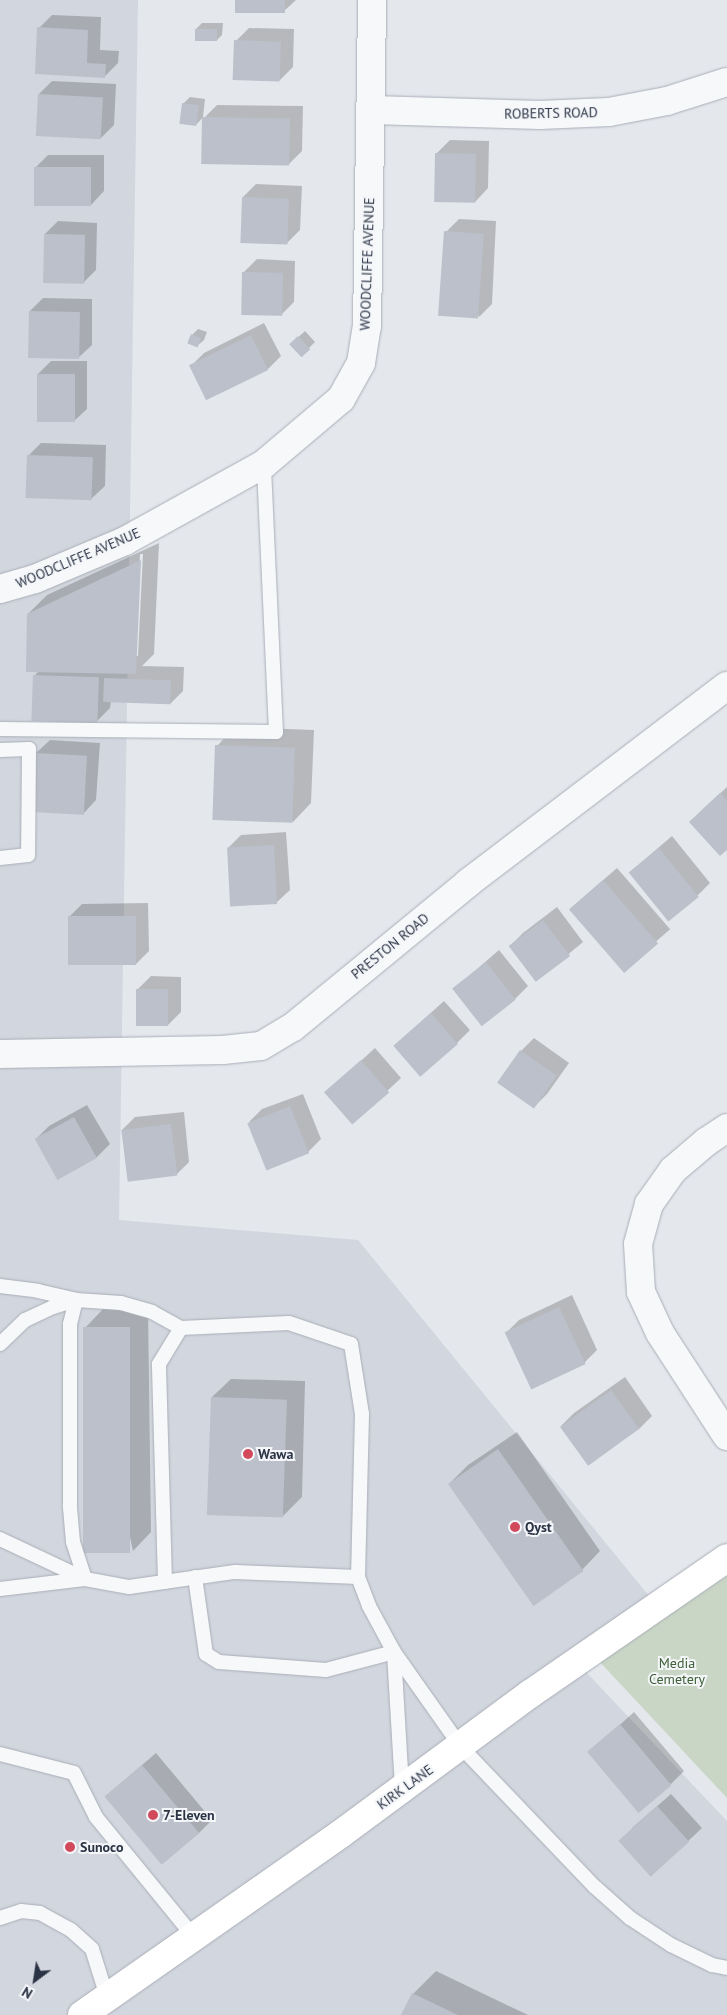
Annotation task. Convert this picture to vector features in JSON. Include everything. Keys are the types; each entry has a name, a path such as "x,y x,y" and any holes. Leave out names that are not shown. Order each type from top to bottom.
{"street":[{"name":"WOODCLIFFE AVENUE","path":"0,589 35,579 125,541 264,464 341,399 361,363 367,326 372,110 372,0"},
{"name":"ROBERTS ROAD","path":"372,110 540,115 609,112 667,101 727,82"},
{"name":"PRESTON ROAD","path":"0,1054 222,1050 261,1046 293,1027 468,882 727,686"},
{"path":"727,1128 706,1142 673,1170 649,1204 638,1244 641,1292 660,1333 727,1436"},
{"name":"KIRK LANE","path":"82,2015 461,1747 530,1694 727,1558"}],"lane":[{"path":"0,729 276,732 264,464"},
{"path":"0,750 29,749 28,855 0,858"},
{"path":"0,1286 38,1291 76,1300 121,1303 152,1312 181,1328 289,1322 351,1344 362,1414 358,1577 369,1606 394,1652 461,1747 595,1887 630,1918 671,1945 712,1965 727,1968"},
{"path":"0,1344 25,1320 76,1300"},
{"path":"76,1300 70,1324 70,1504 73,1542 85,1579"},
{"path":"165,1582 159,1364 181,1328"},
{"path":"0,1539 85,1579 129,1587 235,1572 358,1577"},
{"path":"195,1577 206,1654 219,1662 326,1670 394,1652"},
{"path":"0,1589 85,1579"},
{"path":"394,1652 402,1789"},
{"path":"0,1754 74,1773 96,1817 194,1937"},
{"path":"0,1918 21,1911 40,1913 71,1930 92,1949 107,1997"}],"shaded area":[{"path":"0,0 138,0 119,1220 358,1240 649,1596 587,1673 727,1821 727,2015 0,2015"}],"green space":[{"name":"Media Cemetery","path":"727,1576 727,1798 598,1660"}],"building":[{"path":"235,0 285,0 285,13 235,13"},
{"path":"37,27 88,30 87,63 106,64 105,78 35,74"},
{"path":"195,29 217,29 217,41 195,41"},
{"path":"234,40 281,42 280,82 233,80"},
{"path":"38,94 103,97 101,139 36,136"},
{"path":"182,103 199,105 196,126 179,124"},
{"path":"202,117 290,119 289,166 201,164"},
{"path":"435,153 476,154 475,203 434,202"},
{"path":"34,167 91,167 91,206 34,206"},
{"path":"242,197 289,199 287,245 240,243"},
{"path":"444,231 484,234 478,319 438,316"},
{"path":"44,234 85,235 84,284 43,283"},
{"path":"242,272 283,273 282,316 241,315"},
{"path":"29,311 80,312 79,359 28,358"},
{"path":"191,334 201,338 197,347 187,343"},
{"path":"251,335 268,370 206,400 189,365"},
{"path":"298,336 310,349 301,357 289,344"},
{"path":"37,374 75,374 75,422 37,422"},
{"path":"27,455 93,457 91,500 25,498"},
{"path":"141,560 136,674 26,672 27,614"},
{"path":"33,675 99,677 97,723 31,721"},
{"path":"104,678 171,680 170,704 103,702"},
{"path":"215,745 295,748 292,823 212,820"},
{"path":"35,753 87,756 84,815 32,812"},
{"path":"720,793 727,801 727,850 720,856 689,822"},
{"path":"274,845 277,904 230,906 227,847"},
{"path":"659,848 699,897 668,922 629,873"},
{"path":"603,880 658,943 624,973 569,910"},
{"path":"68,916 136,916 136,965 68,965"},
{"path":"543,920 570,956 536,982 509,946"},
{"path":"486,962 516,1000 482,1026 452,988"},
{"path":"136,989 168,989 168,1026 136,1026"},
{"path":"431,1013 458,1044 420,1077 393,1046"},
{"path":"520,1050 557,1076 534,1109 497,1083"},
{"path":"361,1060 389,1092 352,1125 324,1092"},
{"path":"290,1106 309,1153 266,1171 247,1123"},
{"path":"74,1117 97,1158 57,1180 35,1139"},
{"path":"171,1124 177,1176 128,1182 121,1130"},
{"path":"559,1307 586,1364 531,1389 505,1332"},
{"path":"83,1327 130,1327 130,1553 83,1553"},
{"path":"611,1390 639,1429 588,1466 560,1427"},
{"path":"211,1397 287,1400 283,1518 207,1515"},
{"name":"Qyst","path":"498,1449 583,1571 533,1606 448,1484"},
{"path":"620,1724 671,1785 638,1813 587,1752"},
{"name":"7-Eleven","path":"142,1765 199,1833 162,1865 104,1796"},
{"path":"657,1806 689,1842 650,1876 618,1841"},
{"path":"412,1993 458,2015 401,2015"}],"place":[{"name":"Wawa","path":"248,1454"},
{"name":"Qyst","path":"515,1527"},
{"name":"7-Eleven","path":"153,1815"},
{"name":"Sunoco","path":"70,1847"}]}
